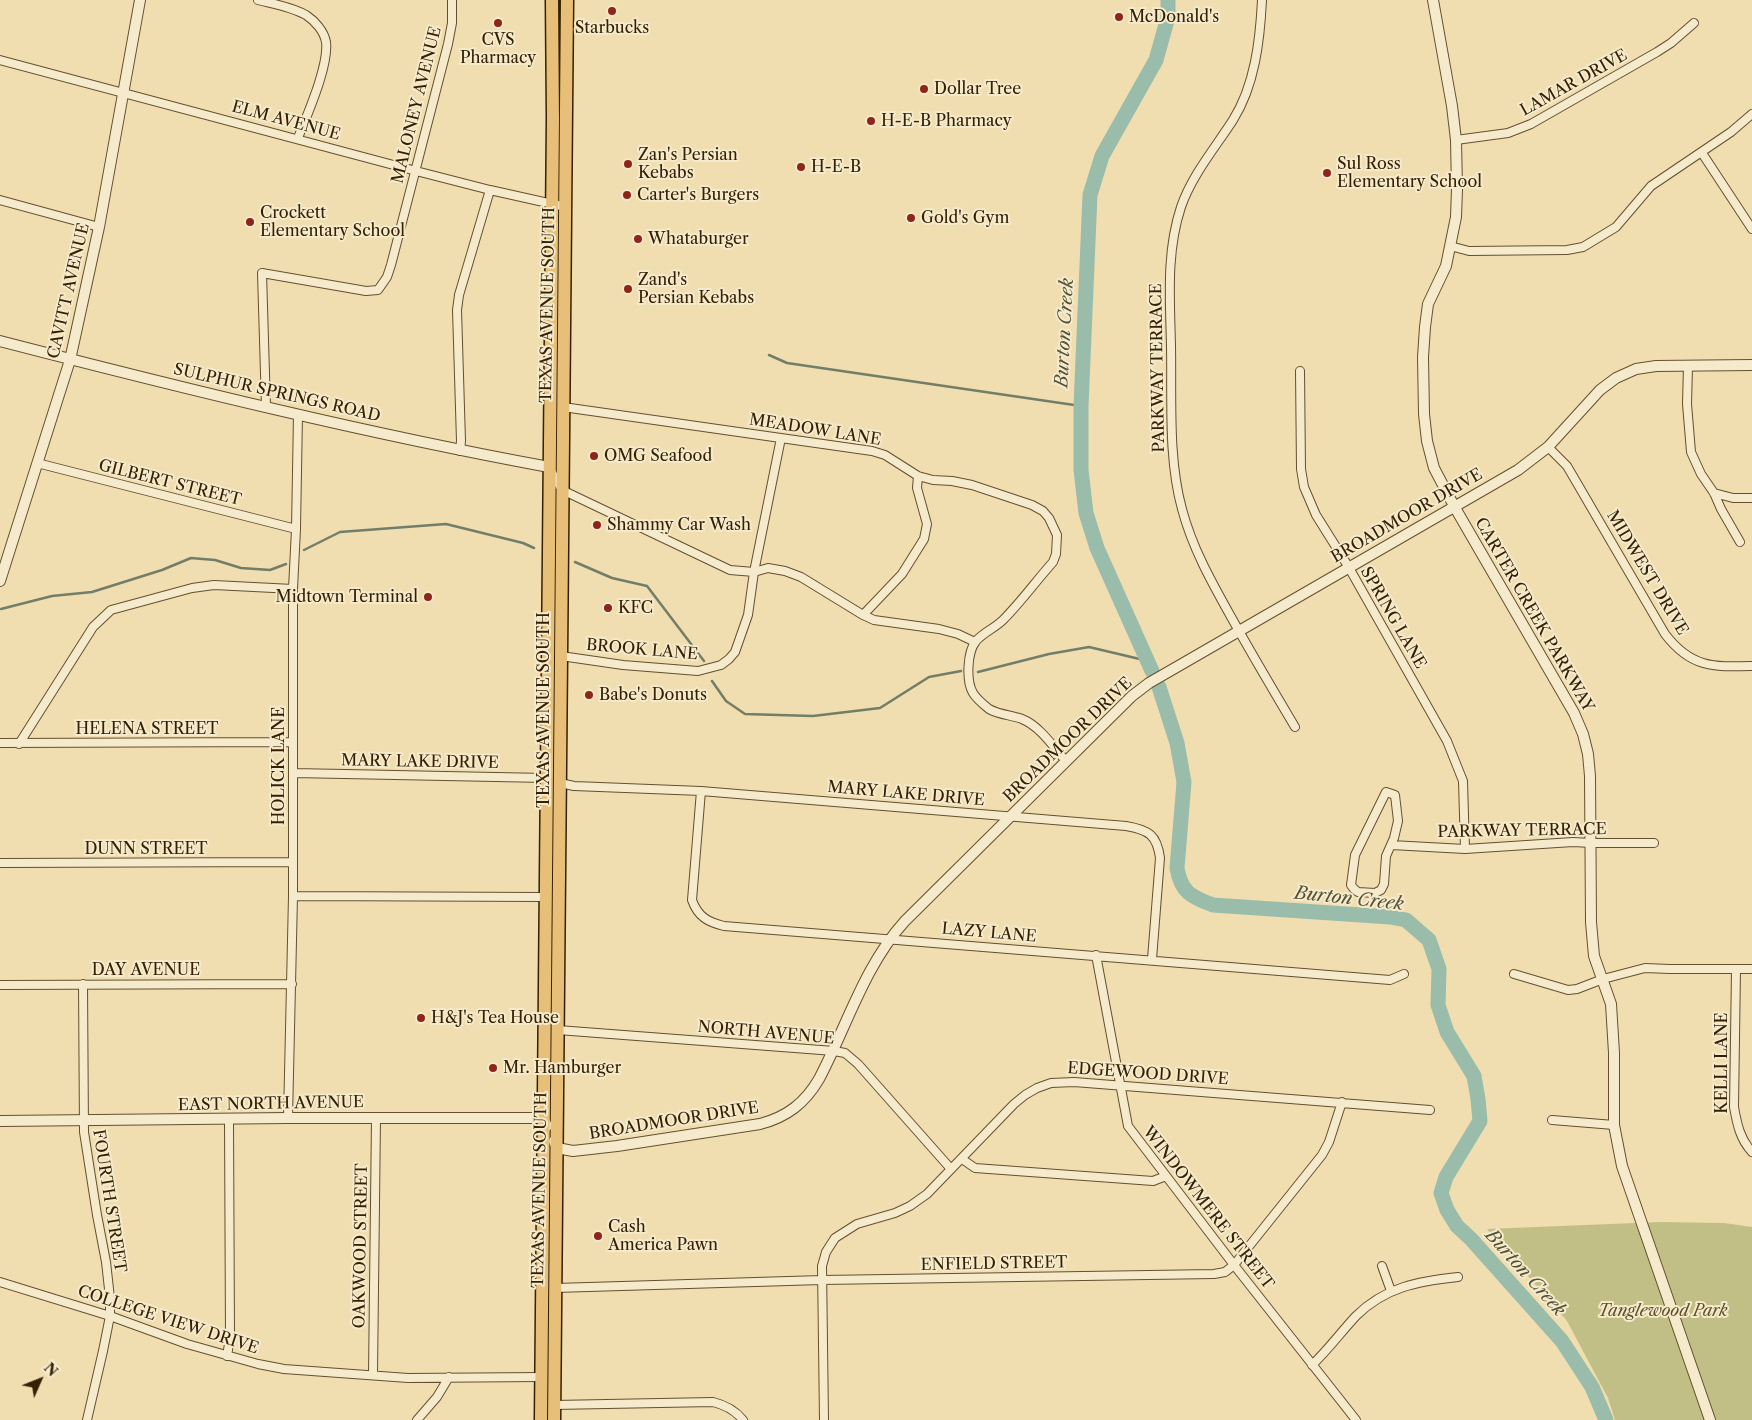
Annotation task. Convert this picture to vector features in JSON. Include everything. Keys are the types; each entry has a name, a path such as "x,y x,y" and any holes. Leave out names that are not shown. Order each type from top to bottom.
{"main road":[{"name":"TEXAS AVENUE SOUTH","path":"540,1420 553,118 552,0"},
{"name":"TEXAS AVENUE SOUTH","path":"554,1420 567,0"},
{"path":"546,778 551,781 553,786 553,869 558,878"}],"street":[{"name":"CAVITT AVENUE","path":"0,581 70,360 99,227 140,0"},
{"path":"258,0 305,14 321,29 326,40 324,63 298,138"},
{"name":"MALONEY AVENUE","path":"266,407 262,273 366,291 378,290 387,277 391,265 416,171 448,44 452,23 452,0"},
{"name":"PARKWAY TERRACE","path":"1262,0 1258,45 1246,91 1234,118 1211,151 1188,190 1181,206 1174,232 1170,259 1173,458 1182,509 1204,568 1295,727"},
{"name":"CARTER CREEK PARKWAY","path":"1433,0 1452,106 1456,140 1457,189 1456,217 1446,266 1428,304 1424,327 1423,376 1427,441 1434,468 1454,506 1574,713 1583,734 1588,754 1590,776 1590,922 1594,956 1611,1004 1614,1026 1614,1125 1622,1166 1710,1420"},
{"name":"LAMAR DRIVE","path":"1456,140 1508,133 1531,124 1657,52 1671,43 1694,23"},
{"name":"ELM AVENUE","path":"0,60 416,171 566,207"},
{"path":"1450,246 1469,251 1567,250 1583,247 1616,227 1652,186 1702,153 1752,114"},
{"path":"1702,153 1752,229"},
{"path":"460,451 462,441 457,310 459,295 490,190"},
{"path":"0,200 99,227"},
{"name":"SULPHUR SPRINGS ROAD","path":"0,340 70,360 266,407 460,451 549,467"},
{"name":"BROADMOOR DRIVE","path":"557,1148 573,1151 617,1146 770,1121 793,1110 810,1094 834,1051 870,970 890,938 1066,761 1141,689 1348,566 1518,470 1548,446 1600,390 1616,378 1636,369 1647,367 1752,365"},
{"path":"1688,366 1687,404 1691,452 1701,474 1714,492 1740,542"},
{"name":"SPRING LANE","path":"1300,371 1301,469 1304,487 1316,515 1348,566 1456,760 1463,781 1465,849"},
{"name":"MEADOW LANE","path":"563,407 872,451 890,458 918,476 972,485 1032,505 1043,511 1054,528 1057,546 1053,562 1003,620 975,642"},
{"name":"HOLICK LANE","path":"288,1118 293,896 293,588 298,414"},
{"name":"BROOK LANE","path":"561,656 623,665 698,671 721,665 735,652 748,615 754,572 781,438"},
{"name":"MIDWEST DRIVE","path":"1548,446 1567,466 1660,627 1675,647 1690,659 1706,665 1724,667 1752,666"},
{"name":"GILBERT STREET","path":"38,463 296,530"},
{"path":"549,467 562,490 730,570 754,572 768,568 785,571 801,577 874,620 939,629 958,634 975,642 970,654 969,665 973,692 989,709 1031,724 1066,761"},
{"path":"863,615 902,574 924,539 927,524 917,488 918,476"},
{"path":"1714,492 1733,498 1752,498"},
{"path":"19,744 93,628 111,610 192,588 207,586 293,588"},
{"name":"HELENA STREET","path":"0,743 293,742"},
{"name":"MARY LAKE DRIVE","path":"294,773 546,778"},
{"name":"MARY LAKE DRIVE","path":"560,784 701,791 1126,826 1141,829 1152,836 1158,845 1160,858 1152,960"},
{"name":"LAZY LANE","path":"701,791 692,900 699,915 704,919 724,926 1390,980 1404,974"},
{"path":"1386,792 1395,795 1398,808 1398,821 1391,845 1386,856 1384,884 1381,890 1375,893 1358,892 1354,889 1351,884 1355,855 1386,792"},
{"name":"PARKWAY TERRACE","path":"1391,845 1465,849 1573,842 1654,843"},
{"name":"DUNN STREET","path":"0,863 292,862"},
{"path":"293,896 545,897"},
{"name":"WINDOWMERE STREET","path":"1096,955 1128,1126 1356,1420"},
{"path":"1514,974 1568,990 1577,989 1602,979 1645,968 1752,969"},
{"name":"KELLI LANE","path":"1736,969 1734,1107 1736,1123 1744,1144 1752,1152"},
{"name":"FOURTH STREET","path":"83,984 83,1121 96,1215 106,1262 110,1316 104,1351 87,1420"},
{"name":"DAY AVENUE","path":"0,985 292,984"},
{"name":"NORTH AVENUE","path":"558,1030 845,1053 858,1064 951,1169"},
{"name":"EDGEWOOD DRIVE","path":"824,1420 822,1266 826,1252 835,1238 857,1224 889,1215 910,1206 928,1194 1014,1104 1036,1088 1061,1082 1120,1085 1430,1110"},
{"name":"ENFIELD STREET","path":"555,1288 822,1280 1214,1274 1225,1272 1234,1265 1322,1155 1329,1142 1342,1102"},
{"name":"OAKWOOD STREET","path":"373,1374 376,1118"},
{"path":"543,1118 557,1148"},
{"name":"EAST NORTH AVENUE","path":"0,1121 543,1118"},
{"path":"227,1356 230,1338 230,1120"},
{"path":"1552,1120 1614,1125"},
{"path":"962,1159 975,1168 1153,1181 1166,1176"},
{"path":"1382,1266 1391,1291"},
{"path":"1312,1365 1365,1308 1377,1298 1391,1291 1420,1283 1458,1277"},
{"name":"COLLEGE VIEW DRIVE","path":"0,1282 110,1316 187,1344 227,1356 284,1369 408,1378 541,1377"},
{"path":"418,1420 437,1397 449,1378"},
{"path":"554,1405 713,1402 724,1405 743,1420"}],"green space":[{"name":"Tanglewood Park","path":"1660,1222 1724,1223 1752,1227 1752,1420 1615,1420 1608,1398 1567,1321 1487,1229"}],"waterway":[{"name":"Burton Creek","path":"1152,671 1097,548 1086,513 1081,470 1081,406 1090,195 1102,156 1156,60 1168,17 1168,0"},
{"path":"769,355 787,363 1081,406"},
{"path":"304,550 340,532 446,524 523,543 534,548"},
{"path":"1,609 52,596 92,592 162,570 191,558 215,560 241,568 270,570 286,564"},
{"path":"575,562 612,578 647,586 704,661"},
{"path":"978,672 1049,654 1089,647 1148,661"},
{"path":"712,681 726,701 745,714 813,716 880,708 929,677 961,671"},
{"name":"Burton Creek","path":"1159,687 1177,743 1184,782 1177,868 1181,883 1188,892 1213,905 1390,917 1406,920 1429,940 1439,969 1438,1005 1447,1032 1474,1076 1480,1121 1446,1177 1441,1193 1447,1210 1457,1226 1471,1239 1562,1341 1592,1387 1606,1420"}],"place":[{"name":"Starbucks","path":"612,11"},
{"name":"McDonald's","path":"1119,17"},
{"name":"CVS Pharmacy","path":"498,23"},
{"name":"Dollar Tree","path":"924,89"},
{"name":"H-E-B Pharmacy","path":"871,121"},
{"name":"Zan's Persian Kebabs","path":"628,164"},
{"name":"H-E-B","path":"801,167"},
{"name":"Sul Ross Elementary School","path":"1327,173"},
{"name":"Carter's Burgers","path":"627,195"},
{"name":"Gold's Gym","path":"911,218"},
{"name":"Crockett Elementary School","path":"250,222"},
{"name":"Whataburger","path":"638,239"},
{"name":"Zand's Persian Kebabs","path":"628,289"},
{"name":"OMG Seafood","path":"594,456"},
{"name":"Shammy Car Wash","path":"597,525"},
{"name":"Midtown Terminal","path":"428,597"},
{"name":"KFC","path":"608,608"},
{"name":"Babe's Donuts","path":"589,695"},
{"name":"H&J's Tea House","path":"421,1018"},
{"name":"Mr. Hamburger","path":"493,1068"},
{"name":"Cash America Pawn","path":"598,1236"}]}
